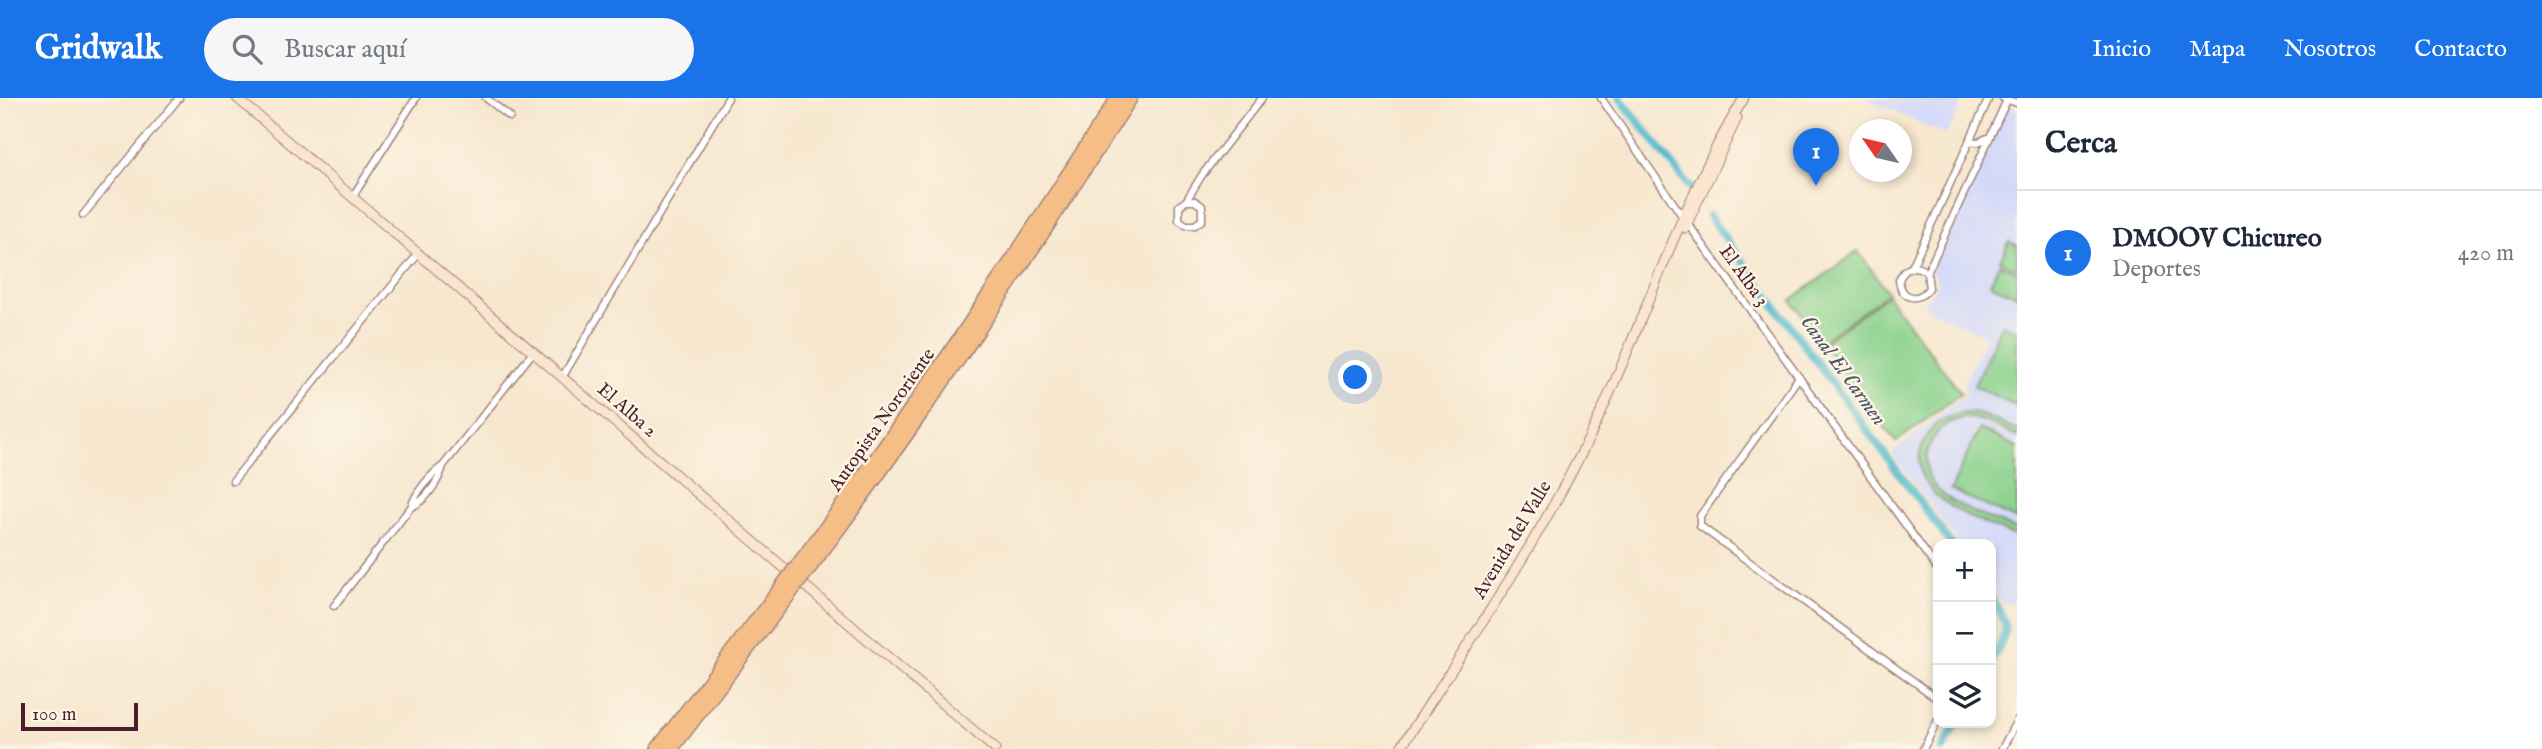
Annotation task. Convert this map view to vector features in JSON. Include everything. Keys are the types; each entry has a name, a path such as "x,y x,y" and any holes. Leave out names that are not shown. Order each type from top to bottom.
{"highway":[{"name":"Autopista Nororiente","path":"672,749 806,564 940,370 1117,98"},
{"name":"Autopista Nororiente","path":"806,564 881,475 966,352 1131,98"},
{"name":"Autopista Nororiente","path":"657,749 786,591"}],"street":[{"path":"83,215 179,98"},
{"name":"El Alba 2","path":"237,98 995,749"},
{"path":"353,196 416,98"},
{"path":"486,98 510,117"},
{"path":"562,376 728,98"},
{"path":"1186,201 1195,201 1202,206 1202,219 1195,225 1182,223 1178,215 1179,206 1186,201 1202,175 1262,98"},
{"name":"El Alba 3","path":"1601,98 1933,563"},
{"name":"Avenida del Valle","path":"1400,749 1543,523 1590,436 1634,337 1641,328 1686,220 1732,130 1744,98"},
{"path":"1912,267 1989,98"},
{"path":"1927,273 2005,99 2017,103"},
{"path":"1969,141 1978,142 1990,137"},
{"path":"233,481 419,253"},
{"path":"1912,267 1918,267 1927,273 1930,282 1926,292 1917,297 1908,296 1900,288 1899,280 1903,272 1912,267"},
{"path":"334,606 411,507 415,497 443,466 534,351"},
{"path":"1799,377 1700,516 1700,526 1933,695"},
{"path":"2002,749 2017,720"},
{"path":"1923,749 1934,728"}],"shaded area":[{"path":"1864,98 1964,98 1947,135"},
{"path":"2008,106 2017,109 2017,600 2004,605 1996,594 1996,539 1955,539 1892,453 1967,393 1963,385 1987,337 1928,309 1924,302 1937,283 1936,276 1930,270"}],"green space":[{"path":"2009,242 2017,245 2017,269 2000,261"},
{"path":"1858,251 1888,293 1822,341 1791,300"},
{"path":"1999,264 2017,272 2017,296 1990,284"},
{"path":"1887,295 1961,393 1896,442 1822,344"},
{"path":"2002,324 2017,331 2017,406 1974,386"},
{"path":"1973,413 2017,430 2017,437 1992,424 1972,418 1954,420 1936,434 1930,444 1926,466 1929,477 1942,494 1973,512 2017,530 2017,537 1945,502 1931,489 1921,474 1920,457 1927,436 1935,425 1959,414"},
{"path":"1979,429 2017,447 2017,520 1951,490"}],"waterway":[{"name":"Canal El Carmen","path":"1620,98 1691,188"},
{"name":"Canal El Carmen","path":"1709,216 1947,539"},
{"name":"Canal El Carmen","path":"1996,605 2005,630 1996,653"},
{"name":"Canal El Carmen","path":"1943,749 1954,728"}],"place":[{"name":"DMOOV Chicureo","path":"1816,186"}]}
